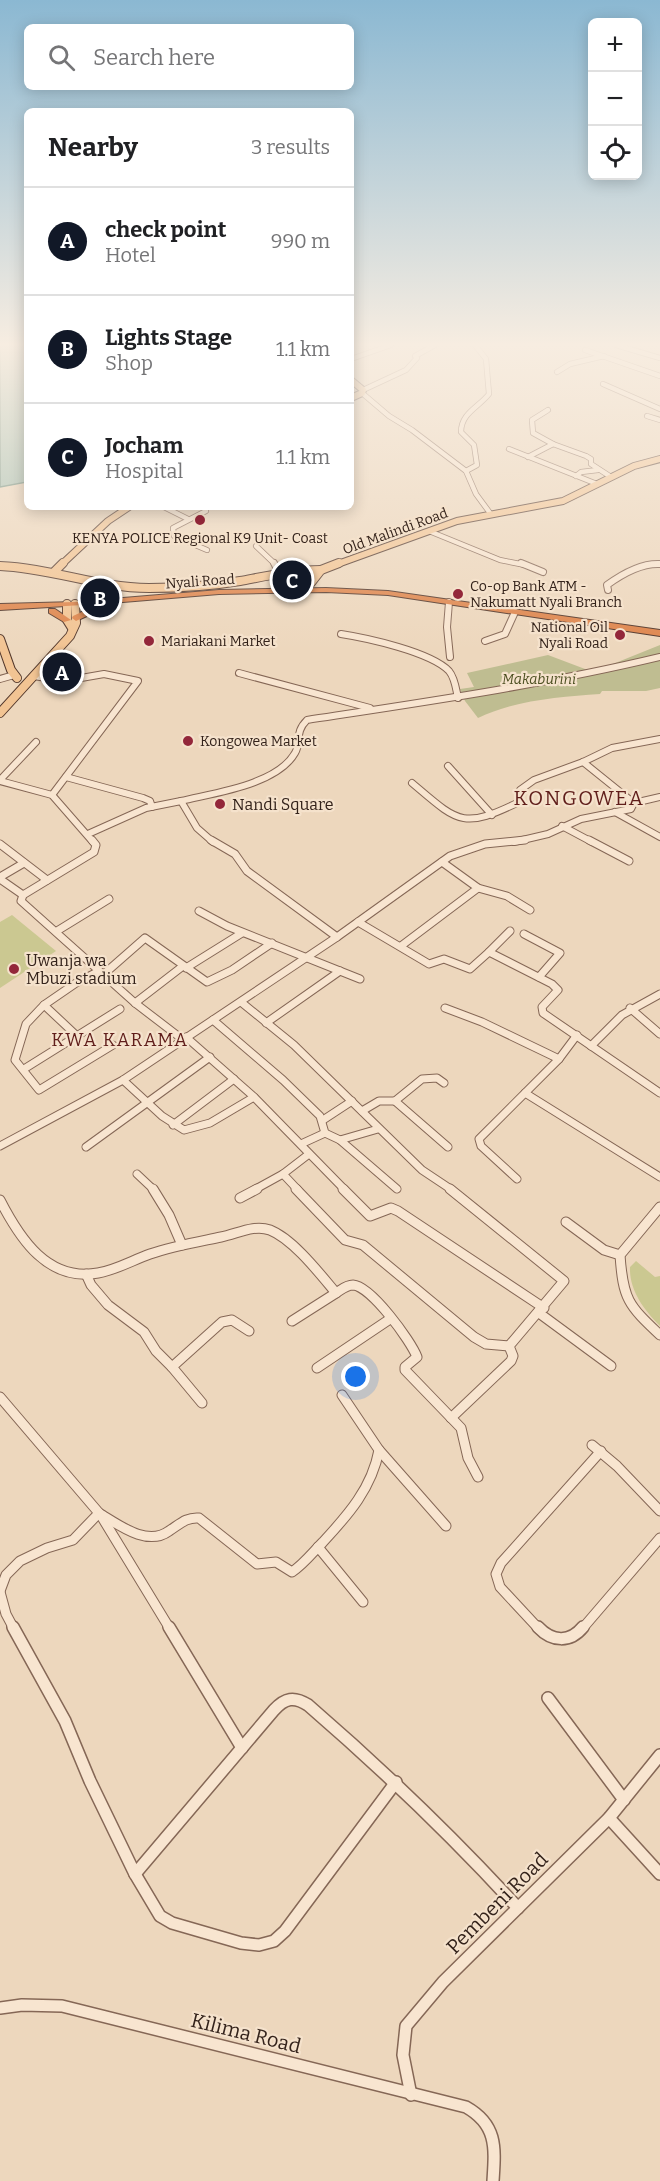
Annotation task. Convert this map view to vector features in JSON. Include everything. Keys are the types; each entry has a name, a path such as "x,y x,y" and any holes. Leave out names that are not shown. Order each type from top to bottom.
{"highway":[{"name":"Nyali Road","path":"71,613 99,607 200,597 303,591 316,588 449,602 660,633"},
{"name":"Nyali Road","path":"0,607 71,613 226,592 303,591"},
{"path":"0,612 52,610 71,613"}],"main road":[{"name":"Old Malindi Road","path":"0,566 27,567 114,586 149,588 232,582 279,573 321,570 429,531 490,513 563,501 633,466 660,459"},
{"path":"54,572 108,520 124,510"},
{"path":"316,588 321,570"},
{"path":"0,713 64,643 71,613"},
{"path":"0,639 16,676"}],"street":[{"path":"435,447 466,471 477,494 490,513"},
{"path":"466,471 477,465 474,458 475,447"},
{"path":"528,457 548,447"},
{"path":"561,447 591,459 591,464 611,477"},
{"path":"509,449 597,484"},
{"path":"576,476 580,472 598,470"},
{"path":"170,510 188,519"},
{"path":"206,511 173,528 174,536 207,550"},
{"path":"429,531 500,560 520,563 543,572"},
{"path":"256,546 276,565 279,573"},
{"path":"608,590 607,585 615,579 650,564 660,564"},
{"path":"449,602 447,627 450,657"},
{"path":"485,641 506,634 515,612"},
{"path":"341,634 366,638 439,665 450,673 458,698"},
{"path":"88,834 152,807 246,786 268,775 296,753 299,728 307,720 458,698 581,676 660,657"},
{"path":"239,673 371,709"},
{"path":"0,679 16,676 29,681 64,681 104,674 138,681 52,795"},
{"path":"412,783 447,814 457,819 473,820 492,815 519,802 518,795 526,784 612,748 660,739"},
{"path":"0,781 36,741"},
{"path":"583,762 634,803"},
{"path":"448,766 492,815"},
{"path":"66,777 143,798 150,801 152,807"},
{"path":"0,781 52,795 96,845 94,852 23,896 21,899 23,903 135,1003 210,1058 254,1097 309,1154 332,1174 370,1216 391,1208 398,1211 542,1311 611,1366"},
{"path":"634,803 660,797"},
{"path":"181,801 204,836 233,851 243,862 247,871 337,937"},
{"path":"0,1146 123,1080 337,937 442,862 466,849 485,844 522,841 548,834 562,826 631,809 634,803"},
{"path":"615,812 660,837"},
{"path":"562,826 629,861"},
{"path":"0,844 47,880"},
{"path":"442,862 478,888 507,896 530,910"},
{"path":"23,896 0,878 24,863"},
{"path":"401,946 478,888"},
{"path":"57,931 109,899"},
{"path":"199,911 242,933 360,979"},
{"path":"358,922 429,964 444,958 467,969 473,968 510,931"},
{"path":"135,1003 184,967 242,933"},
{"path":"524,934 560,953 539,977"},
{"path":"113,1045 41,1090 37,1089 15,1060 19,1043 30,1019 44,1005 75,983 101,973 127,955 139,941 145,938 204,981 209,982 232,970 272,943"},
{"path":"489,952 555,986 558,990 543,1005 542,1011 660,1093"},
{"path":"266,1023 340,971"},
{"path":"591,1046 616,1017 660,994"},
{"path":"241,1002 294,1045 422,1170 462,1197 558,1274 564,1284 510,1346"},
{"path":"44,1005 77,1036"},
{"path":"446,1008 482,1022 558,1059"},
{"path":"630,1008 660,1034"},
{"path":"24,1069 120,1009"},
{"path":"213,1020 283,1080 322,1120 325,1132 340,1140 397,1189"},
{"path":"518,1179 481,1146 479,1140 558,1059 577,1035"},
{"path":"86,1147 210,1058"},
{"path":"362,1111 379,1101 395,1101 422,1079 431,1077 444,1083"},
{"path":"173,1125 234,1079"},
{"path":"123,1080 173,1125 184,1130 192,1129 232,1112 254,1097"},
{"path":"525,1093 660,1177"},
{"path":"322,1120 352,1101"},
{"path":"395,1101 448,1147"},
{"path":"340,1140 378,1129"},
{"path":"301,1144 325,1132"},
{"path":"240,1198 283,1174 309,1154"},
{"path":"136,1174 150,1183 159,1196 182,1245"},
{"path":"283,1174 325,1222 345,1240 363,1245 474,1337 486,1344 510,1346"},
{"path":"0,1200 16,1231 42,1260 77,1275 98,1273 182,1245 223,1237 243,1229 270,1230 325,1279 336,1293"},
{"path":"659,1210 620,1255 624,1297 635,1313 660,1335"},
{"path":"566,1222 604,1250 620,1255"},
{"path":"87,1274 91,1285 108,1305 121,1317 144,1332 156,1350 202,1403"},
{"path":"292,1322 349,1286 356,1286 373,1299 418,1354 415,1360 405,1367 405,1371 461,1428 468,1458 478,1478"},
{"path":"317,1368 390,1319"},
{"path":"172,1366 222,1322 232,1320 249,1331"},
{"path":"452,1418 511,1361 513,1356 510,1346"},
{"path":"342,1395 379,1450 446,1526"},
{"path":"0,1397 99,1513 242,1748"},
{"path":"660,1511 597,1448 501,1563 496,1574 500,1587 544,1634 556,1640 567,1639 576,1636 660,1538"},
{"path":"99,1513 126,1528 153,1537 164,1534 186,1518 199,1518 257,1564 276,1562 289,1572 296,1570 348,1515 376,1465 379,1450"},
{"path":"99,1513 79,1537 33,1554 13,1568 5,1576 0,1592 6,1614 65,1721 90,1781 135,1874 155,1910 165,1920 241,1943 259,1945 274,1941 285,1931 396,1782"},
{"path":"318,1547 363,1602"},
{"path":"135,1874 282,1701 290,1697 297,1698 396,1782 489,1874 518,1908"},
{"path":"548,1698 624,1800"},
{"name":"Pembeni Road","path":"411,2095 403,2055 406,2026 443,1982 609,1818 660,1755"},
{"path":"609,1818 660,1874"},
{"name":"Kilima Road","path":"0,2008 22,2005 62,2006 411,2095 469,2106 489,2124 495,2162 493,2181"}],"shaded area":[{"path":"0,447 24,447 24,483 0,487"},
{"name":"Uwanja wa Mbuzi stadium","path":"12,915 56,951 0,988 0,922"},
{"path":"636,1261 655,1277 660,1276 660,1326 643,1306 632,1284 630,1267"}],"green space":[{"name":"Makaburini","path":"660,645 660,688 646,691 602,691 600,694 538,700 507,707 478,718 465,701 460,689 474,687 467,673 548,655 593,672"}],"place":[{"name":"KENYA POLICE Regional K9 Unit- Coast","path":"200,520"},
{"name":"Jocham","path":"292,580"},
{"name":"Co-op Bank ATM - Nakumatt Nyali Branch","path":"458,594"},
{"name":"Lights Stage","path":"100,598"},
{"name":"National Oil Nyali Road","path":"620,635"},
{"name":"Mariakani Market","path":"149,641"},
{"name":"check point","path":"62,672"},
{"name":"Kongowea Market","path":"188,741"},
{"name":"Nandi Square","path":"220,804"},
{"name":"Uwanja wa Mbuzi stadium","path":"14,969"}],"district":[{"name":"KONGOWEA","path":"579,798"},
{"name":"KWA KARAMA","path":"120,1040"}]}
